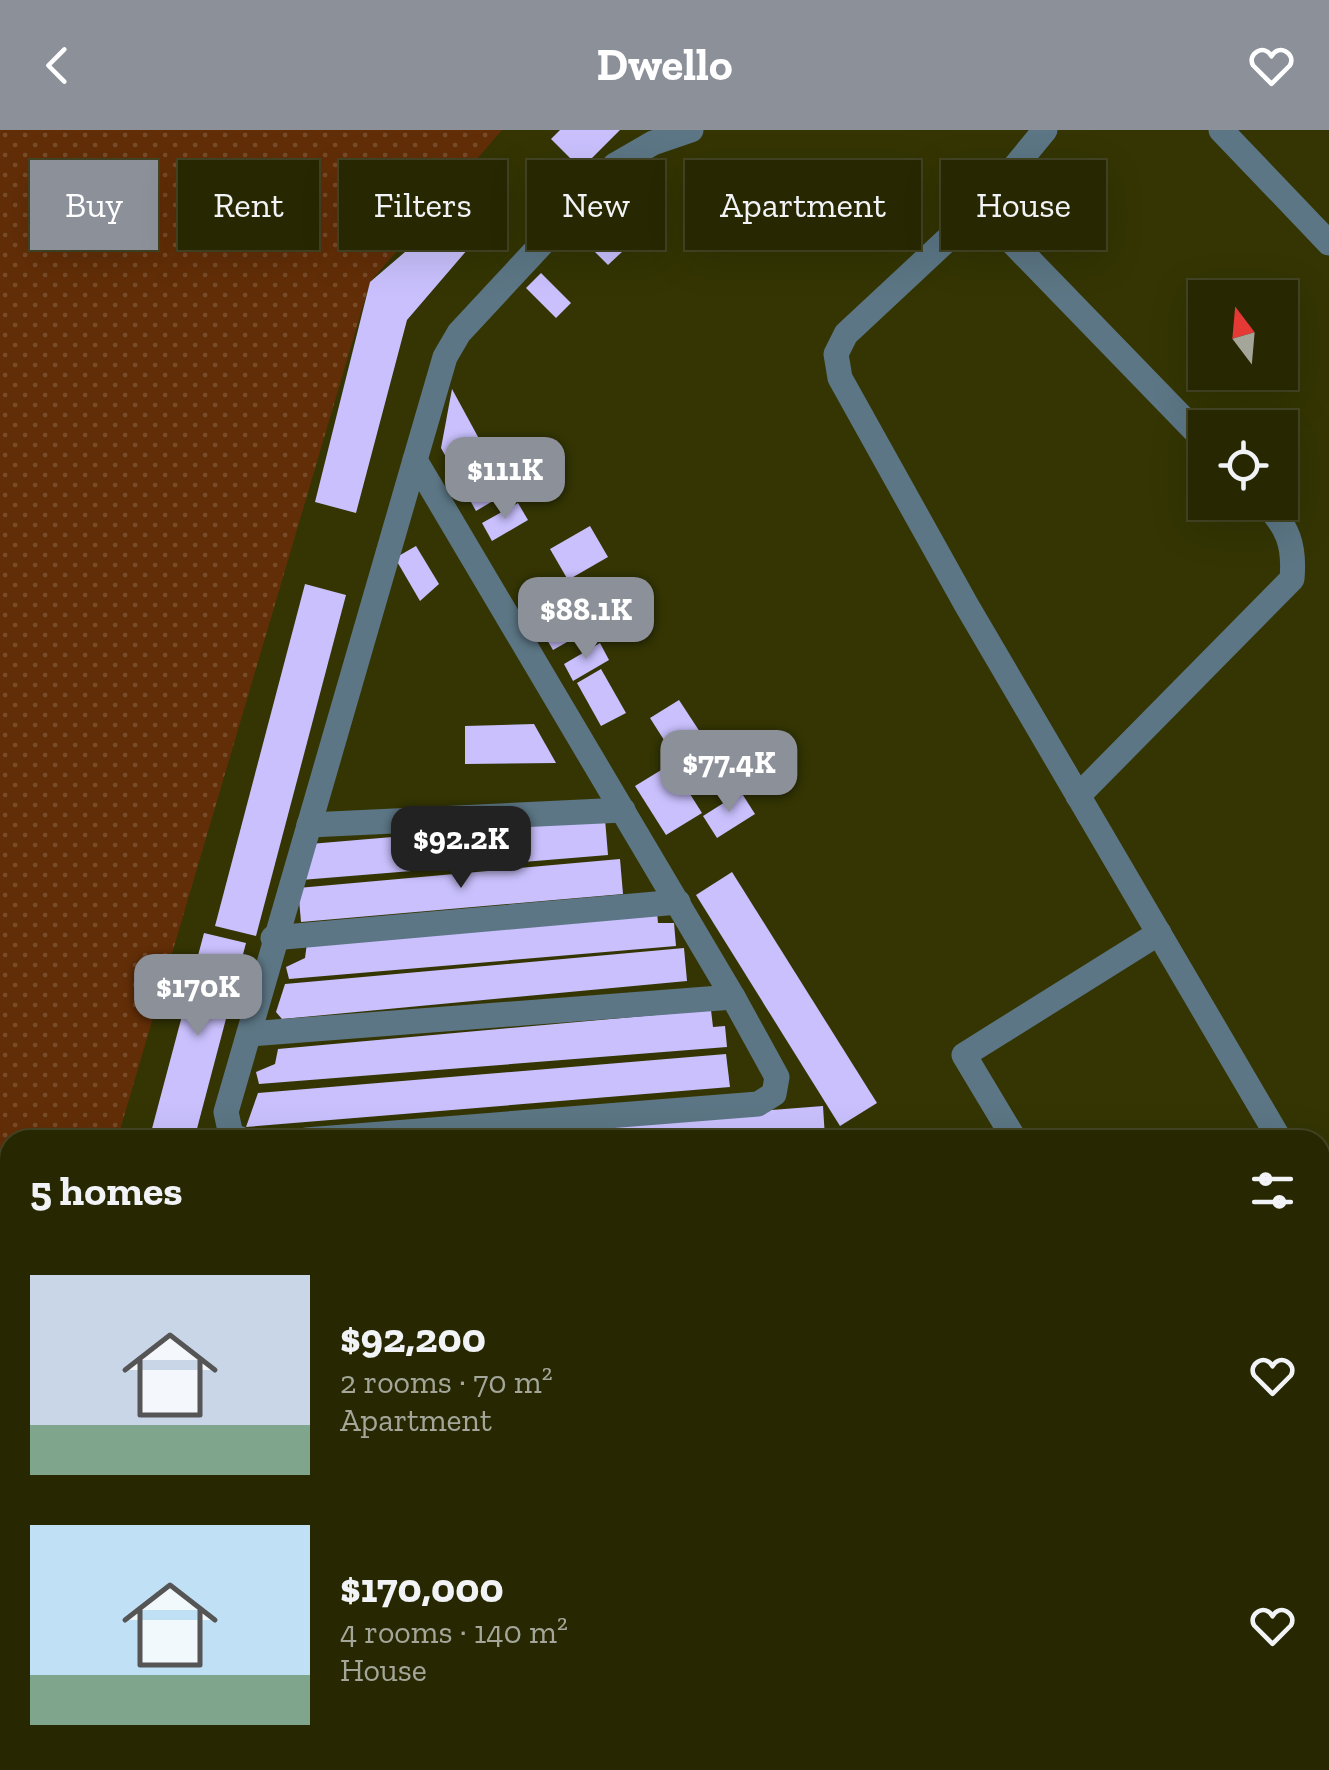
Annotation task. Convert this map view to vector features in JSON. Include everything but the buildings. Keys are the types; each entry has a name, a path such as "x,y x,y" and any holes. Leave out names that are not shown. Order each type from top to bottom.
{"street":[{"path":"230,1130 226,1112 273,938 445,357 459,332 615,165 653,143 691,130"},
{"path":"1021,160 1045,130"},
{"path":"1221,130 1329,243"},
{"path":"941,246 846,334 836,354 840,378 1274,1130"},
{"path":"1019,250 1188,424"},
{"path":"415,460 678,902 777,1077 774,1094 758,1104 432,1130"},
{"path":"1078,796 1292,579 1295,550 1281,520"},
{"path":"309,825 623,810"},
{"path":"273,938 678,902"},
{"path":"1009,1130 964,1054 1158,933"},
{"path":"249,1034 733,997"}],"shaded area":[{"path":"0,130 502,130 476,160 339,160 339,250 398,250 370,282 120,1130 0,1130"}]}
